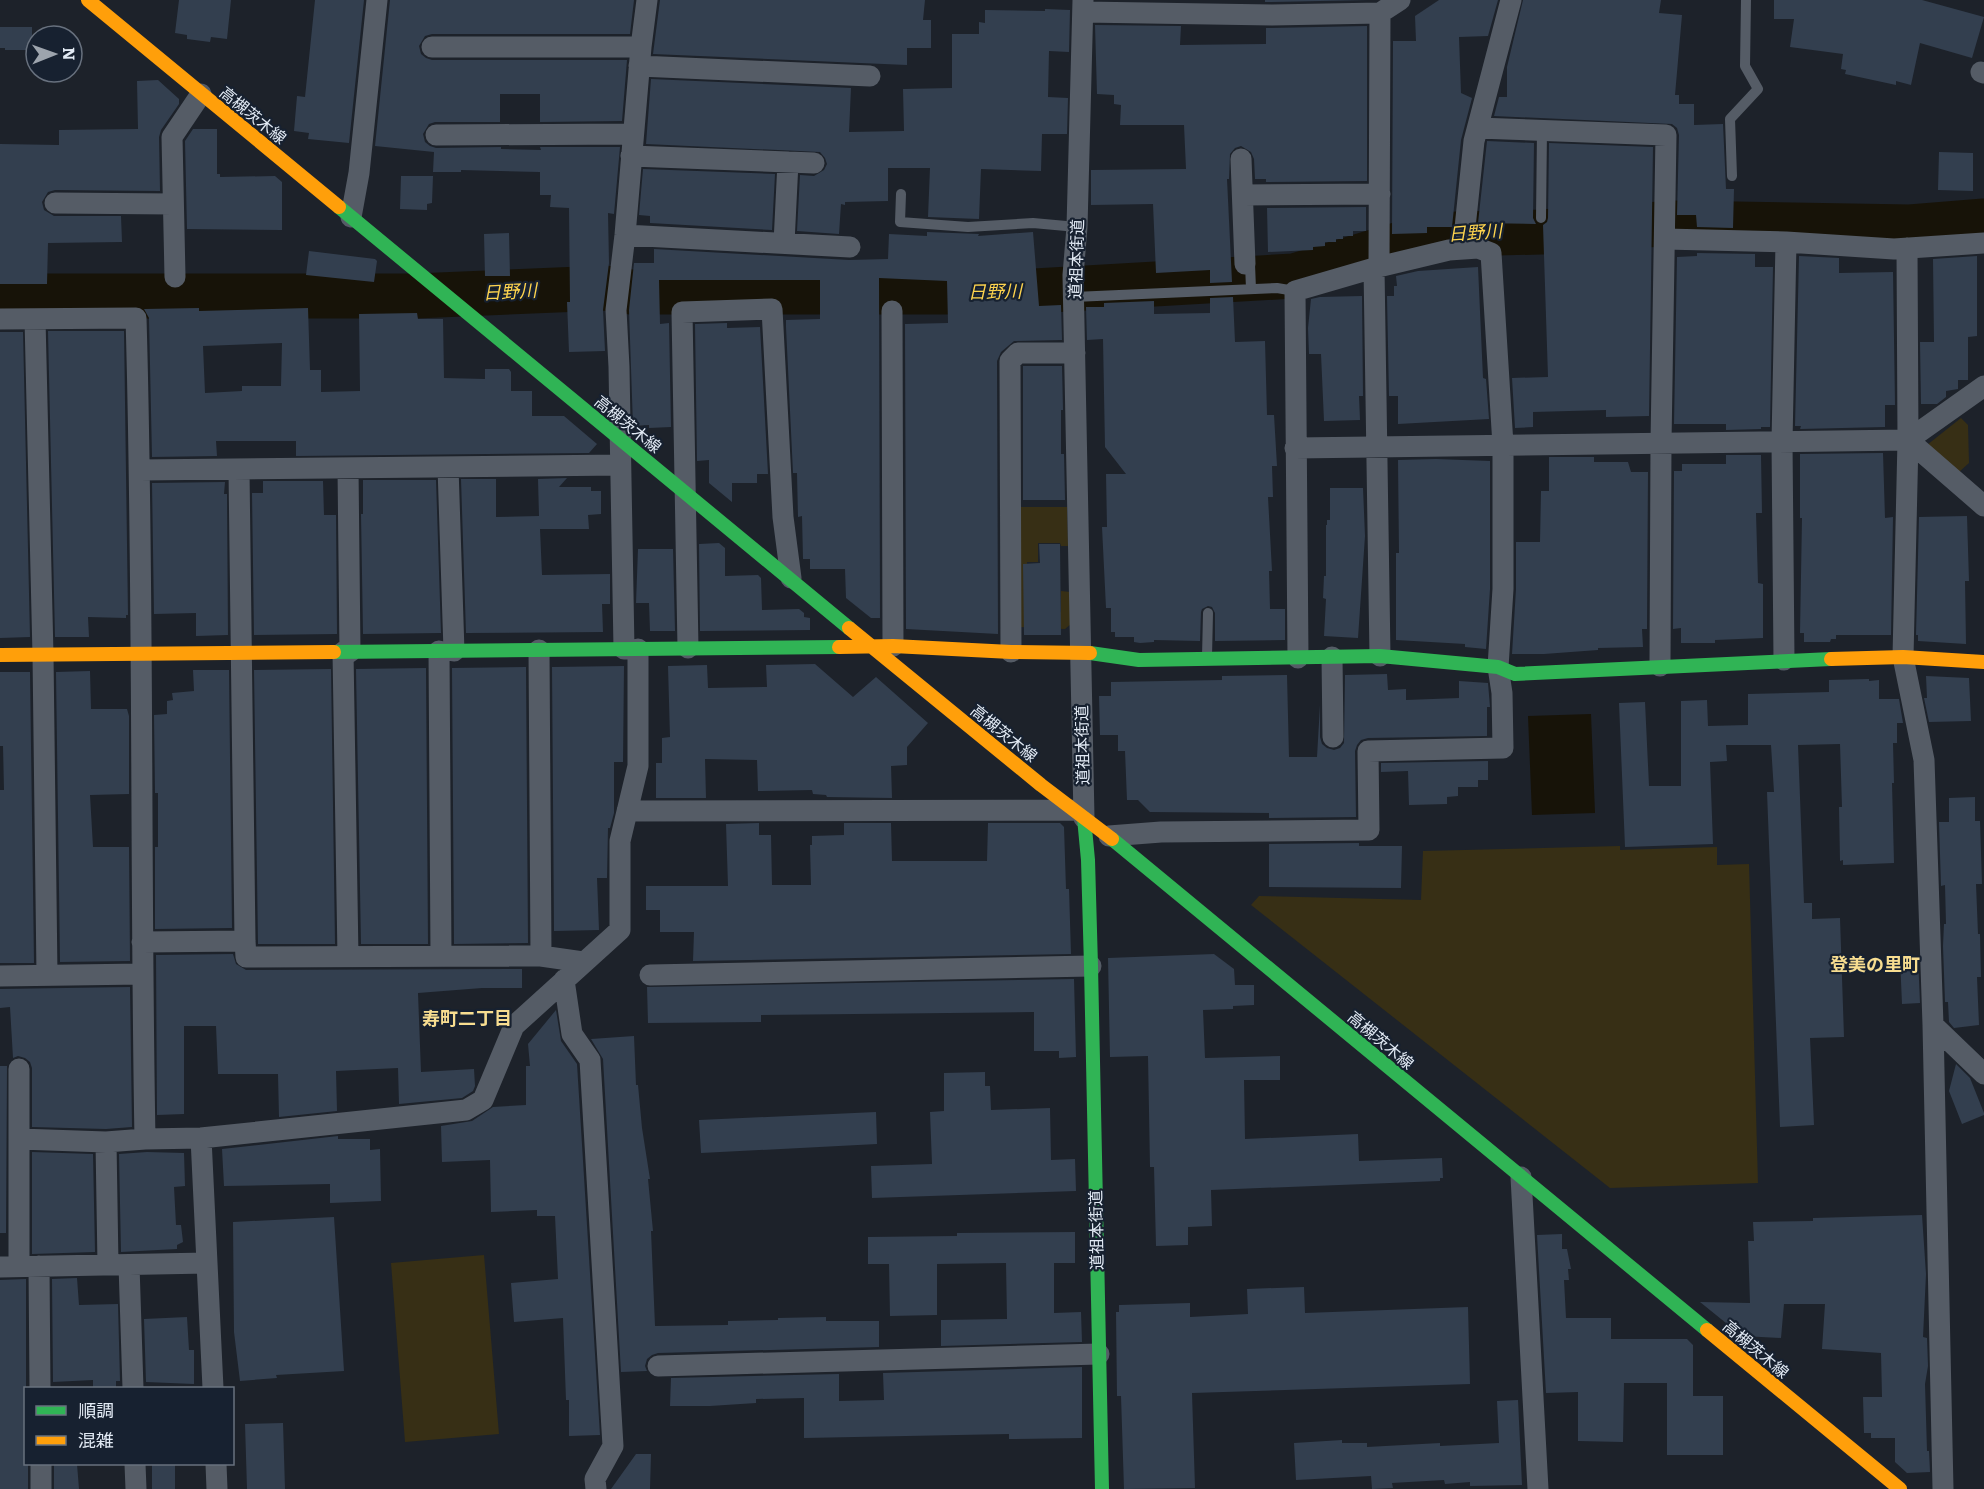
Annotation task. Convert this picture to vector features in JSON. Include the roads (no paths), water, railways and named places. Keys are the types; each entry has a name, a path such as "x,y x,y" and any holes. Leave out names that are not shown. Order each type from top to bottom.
{"street":[{"name":"高槻茨木線","path":"88,0 871,646 1109,836 1900,1489"},
{"path":"351,217 359,173 377,0"},
{"path":"19,1139 106,1142 201,1138 466,1110 483,1100 514,1026 620,930 620,841 638,766 620,465 617,303 647,0"},
{"path":"1083,6 1272,7 1380,13 1400,0"},
{"path":"1463,244 1474,141 1511,0"},
{"name":"道祖本街道","path":"1083,6 1077,227 1073,275 1080,652 1079,814 1088,860 1102,1489"},
{"path":"1380,13 1380,194 1377,268 1380,656"},
{"path":"432,47 640,56 870,76"},
{"path":"175,277 172,137 201,93"},
{"path":"1478,128 1666,135 1660,443 1660,666"},
{"path":"436,135 632,134"},
{"path":"631,156 814,163"},
{"path":"1241,159 1248,266"},
{"path":"784,243 788,162"},
{"path":"1243,195 1380,194"},
{"path":"55,203 173,204"},
{"path":"1665,227 1786,242 1894,249 1984,243"},
{"path":"625,235 850,247"},
{"path":"1784,660 1782,442 1786,242"},
{"path":"1109,836 1161,832 1369,830 1368,751 1503,748 1502,693 1498,667 1503,589 1503,446 1491,253 1463,244 1295,291 1298,658"},
{"path":"1906,248 1908,440 1903,657 1924,760 1933,1025 1942,1489"},
{"path":"688,648 682,312 771,309 783,517 791,578"},
{"path":"892,311 893,646"},
{"path":"0,319 136,318 140,470 145,1139"},
{"path":"35,319 43,655 47,975"},
{"path":"1011,652 1010,361 1018,353 1075,353"},
{"path":"1296,448 1908,440 1984,386"},
{"path":"1908,440 1984,506"},
{"path":"140,470 620,465"},
{"path":"441,956 448,467"},
{"path":"348,468 346,652 348,957"},
{"path":"239,470 246,957 541,956 583,962"},
{"path":"0,655 893,646 1011,652 1080,652 1139,660 1380,656 1498,667 1515,674 1784,660 1903,657 1984,662"},
{"path":"539,650 541,956"},
{"path":"1332,657 1333,737"},
{"path":"627,811 1079,814"},
{"path":"142,942 244,941"},
{"path":"650,975 1091,966"},
{"path":"0,976 142,974"},
{"path":"564,980 572,1034 590,1060 591,1072 613,1446 595,1479 596,1489"},
{"path":"1933,1025 1984,1074"},
{"path":"19,1069 19,1267 40,1387"},
{"path":"201,1138 213,1387"},
{"path":"106,1142 108,1265"},
{"path":"1521,1177 1538,1489"},
{"path":"19,1267 207,1263"},
{"path":"129,1265 133,1387"},
{"path":"658,1366 1099,1354"},
{"path":"41,1465 41,1489"},
{"path":"135,1465 136,1489"},
{"path":"216,1465 217,1489"}],"lane":[{"path":"1732,176 1730,119 1758,89 1745,66 1746,0"},
{"path":"1541,218 1542,130"},
{"path":"901,194 900,222 968,226 1033,223 1077,227"},
{"path":"1248,266 1251,288"},
{"path":"1074,300 1251,288 1278,288 1295,291"},
{"path":"1208,613 1208,659"}],"waterway":[{"name":"日野川","path":"0,296 415,296 605,288 631,292 1016,292 1294,276 1420,238 1458,234 1541,232 1676,223 1910,227 1984,221"}],"district":[{"name":"登美の里町","path":"1875,965"},
{"name":"寿町二丁目","path":"467,1019"}]}
